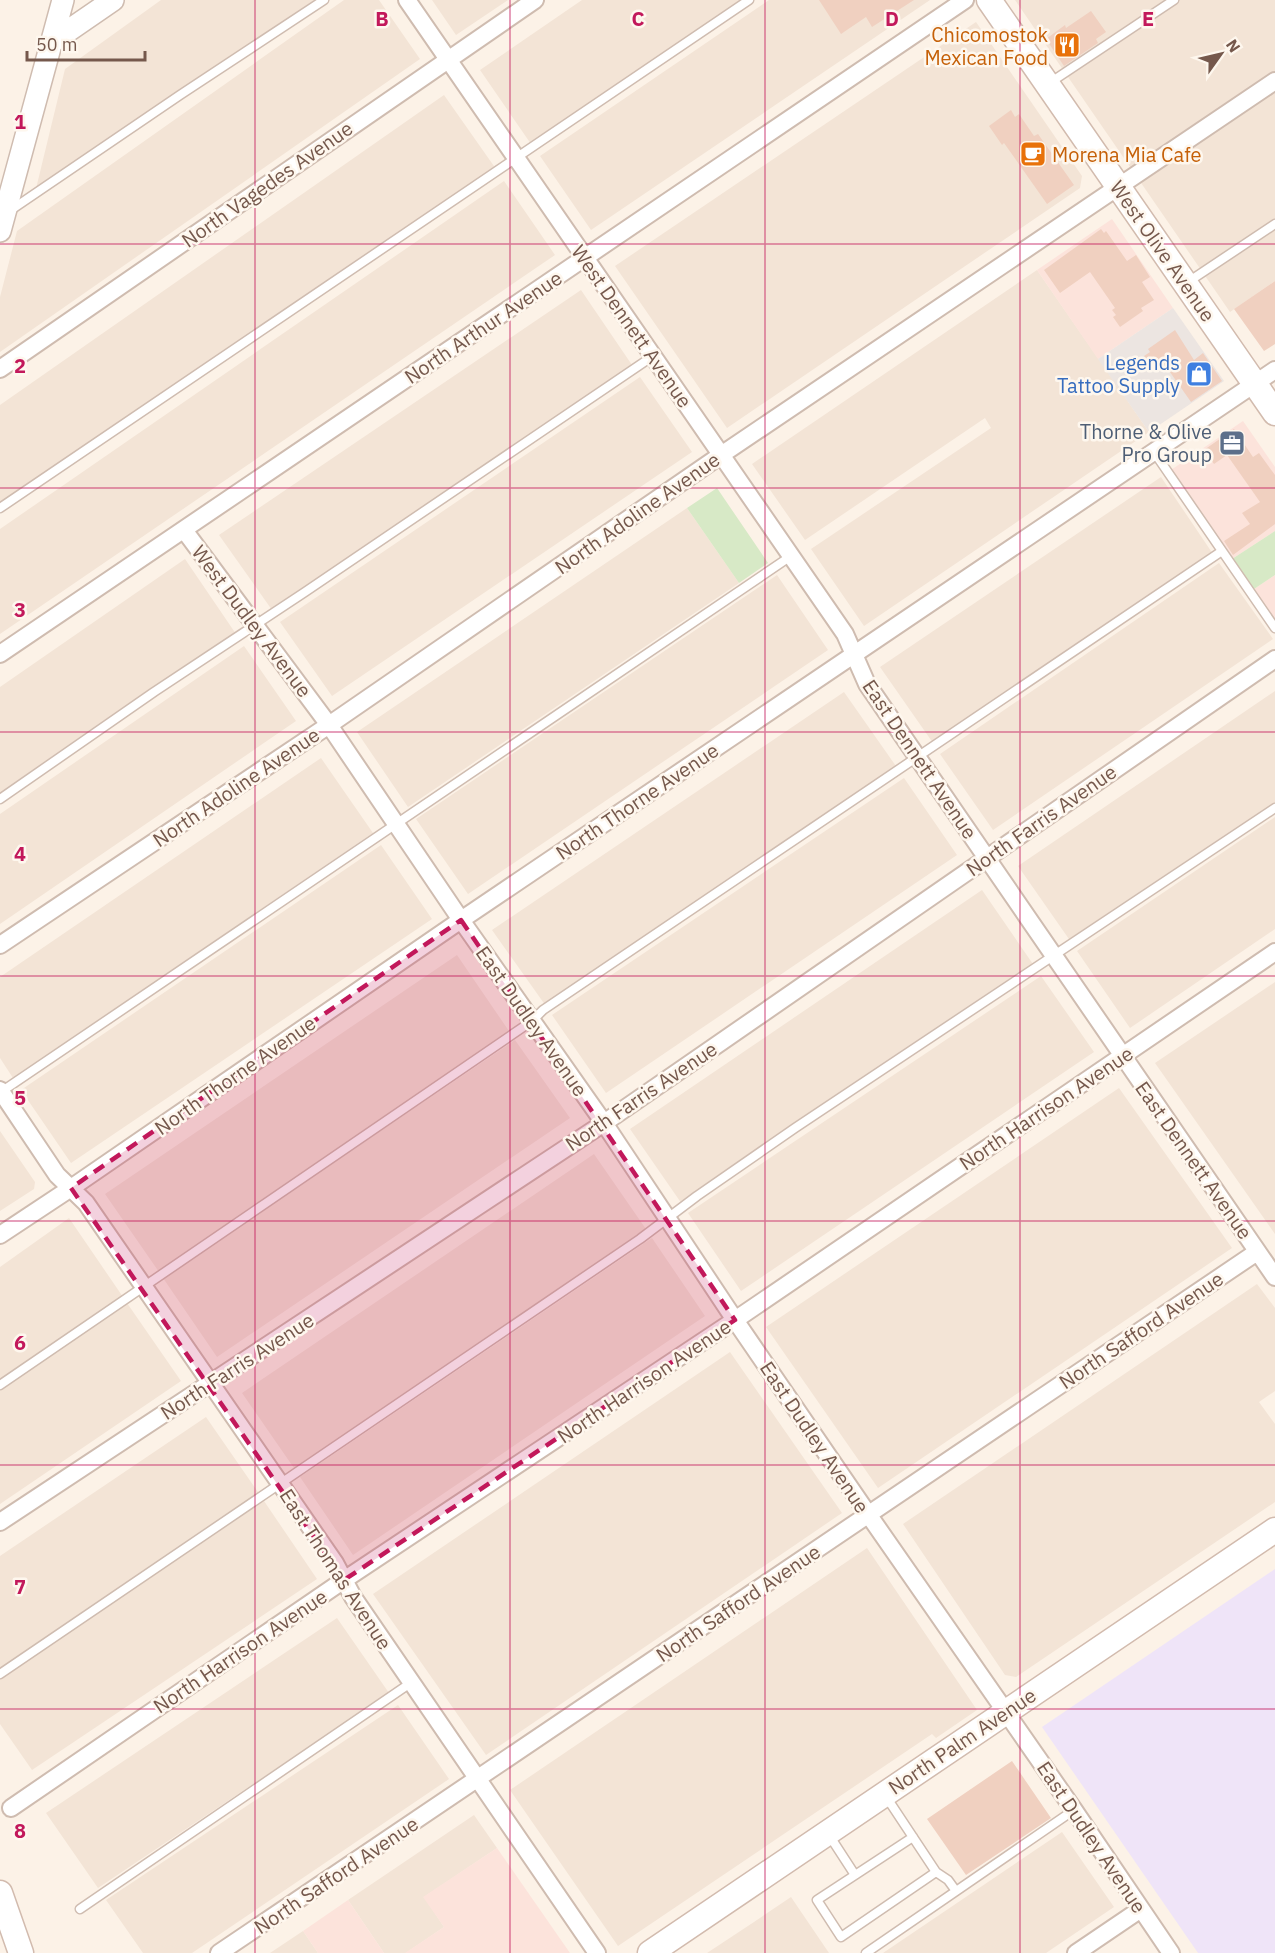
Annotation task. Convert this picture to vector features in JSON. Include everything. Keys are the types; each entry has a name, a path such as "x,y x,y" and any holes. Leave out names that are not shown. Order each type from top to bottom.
{"main road":[{"name":"West Olive Avenue","path":"989,0 1275,413"},
{"name":"North Palm Avenue","path":"650,1953 1275,1530"},
{"path":"0,1893 21,1953"}],"street":[{"path":"2,223 63,0"},
{"path":"52,42 113,0"},
{"name":"West Dennett Avenue","path":"407,0 845,634 854,655"},
{"name":"North Vagedes Avenue","path":"0,369 535,0"},
{"name":"North Arthur Avenue","path":"0,654 965,0"},
{"name":"North Adoline Avenue","path":"0,945 329,725 721,455 1275,81"},
{"name":"North Thorne Avenue","path":"0,1235 461,920 1275,370"},
{"name":"West Dudley Avenue","path":"184,530 329,725 461,920"},
{"name":"East Dennett Avenue","path":"854,655 867,684 1275,1277"},
{"name":"North Farris Avenue","path":"0,1522 604,1123 1275,659"},
{"name":"East Dudley Avenue","path":"461,920 604,1123 868,1515 1171,1953"},
{"name":"North Harrison Avenue","path":"12,1808 344,1580 735,1320 1275,952"},
{"name":"East Thomas Avenue","path":"0,1091 57,1175 86,1203 144,1286 335,1563 353,1598 597,1953"},
{"name":"North Safford Avenue","path":"219,1953 1257,1252"},
{"path":"1076,1953 1141,1909"}],"lane":[{"path":"2,223 190,88 324,0"},
{"path":"0,508 749,0"},
{"path":"1047,84 1174,0"},
{"path":"1185,284 1275,224"},
{"path":"0,799 106,724 653,356"},
{"path":"1154,452 1275,628"},
{"path":"0,1385 532,1020 543,1010 1222,551"},
{"path":"0,1091 791,556"},
{"path":"0,1674 668,1219 697,1196 795,1128 1275,808"},
{"path":"80,1909 412,1682"},
{"path":"884,1794 936,1872 948,1880 956,1891"},
{"path":"866,1953 1074,1810"},
{"path":"827,1833 855,1875"},
{"path":"913,1837 817,1900 841,1937 936,1872"}],"highlighted area":[{"path":"461,920 735,1320 344,1580 71,1188"}],"shaded area":[{"path":"161,0 319,0 33,201 65,69"},
{"path":"344,0 379,0 420,59 0,352 0,297 17,231"},
{"path":"432,0 508,0 456,35"},
{"path":"582,0 743,0 531,144 480,70"},
{"path":"769,0 930,0 591,230 540,156"},
{"path":"1015,0 1275,0 1275,281 1230,312"},
{"path":"976,22 1082,176 1080,188 727,428 615,266"},
{"path":"444,95 496,169 0,511 0,405"},
{"path":"504,181 555,255 0,634 0,529"},
{"path":"1112,219 1173,308 1098,359 1037,270"},
{"path":"1037,270 1149,432 864,626 811,549 991,428 985,418 805,540 752,464"},
{"path":"581,290 632,365 272,610 219,535"},
{"path":"1173,308 1224,381 1149,432 1098,359"},
{"path":"640,377 692,452 332,696 280,622"},
{"path":"1243,421 1275,467 1275,531 1232,559 1171,470"},
{"path":"1161,477 1213,554 933,743 880,667"},
{"path":"687,508 739,583 408,807 357,732"},
{"path":"185,559 236,634 0,797 0,687"},
{"path":"1219,563 1273,639 993,830 940,754"},
{"path":"777,575 828,650 468,894 416,819"},
{"path":"1275,575 1275,620 1254,589"},
{"path":"244,646 296,721 0,924 0,814"},
{"path":"1275,691 1275,804 1071,942 1018,866"},
{"path":"844,692 898,769 548,1009 492,930"},
{"path":"321,758 373,833 13,1078 0,1058 0,977"},
{"path":"904,778 957,855 606,1093 552,1015"},
{"path":"1275,817 1275,929 1130,1028 1077,951"},
{"path":"381,845 432,919 71,1163 21,1090"},
{"path":"982,890 1035,967 684,1207 630,1129"},
{"path":"457,955 511,1034 159,1272 105,1194"},
{"path":"1041,976 1094,1052 741,1291 688,1213"},
{"path":"1275,982 1275,1234 1155,1063"},
{"path":"515,1040 570,1118 217,1357 163,1278"},
{"path":"1119,1088 1232,1248 878,1488 766,1327"},
{"path":"0,1131 35,1182 34,1189 0,1211"},
{"path":"594,1154 648,1232 296,1471 242,1393"},
{"path":"69,1218 123,1297 0,1381 0,1267"},
{"path":"652,1238 705,1316 353,1555 300,1477"},
{"path":"1257,1284 1275,1308 1275,1391 1259,1402 1275,1424 1275,1502 1016,1677 1005,1675 903,1524"},
{"path":"127,1303 181,1381 0,1504 0,1389"},
{"path":"730,1352 842,1513 486,1755 373,1594"},
{"path":"206,1417 260,1495 0,1670 0,1556"},
{"path":"264,1501 317,1579 32,1770 0,1724 0,1679"},
{"path":"867,1548 977,1710 936,1738 932,1734 618,1946 510,1790"},
{"path":"1275,1569 1275,1953 1198,1953 1042,1727"},
{"path":"337,1618 389,1693 98,1888 46,1813"},
{"path":"398,1705 449,1779 192,1953 143,1953 106,1900"},
{"path":"474,1815 497,1848 424,1897 444,1927 406,1953 384,1953 348,1900"},
{"path":"1062,1832 1114,1907 1046,1953 883,1953"},
{"path":"497,1848 570,1953 405,1953 444,1927 423,1897"},
{"path":"791,1897 829,1953 707,1953 754,1922"},
{"path":"348,1900 384,1953 318,1953 303,1931"},
{"path":"303,1931 318,1953 270,1953"}],"green space":[{"path":"717,488 768,563 739,583 687,508"},
{"path":"1275,531 1275,575 1254,589 1232,559"}],"building":[{"path":"819,0 914,0 872,27 866,17 841,34"},
{"path":"1091,11 1106,32 1096,39 1098,43 1064,66 1046,39 1065,25 1066,28"},
{"path":"1011,110 1015,117 1019,114 1034,136 1038,134 1074,185 1047,204 1004,143 1002,145 989,126"},
{"path":"1101,229 1104,233 1106,231 1127,261 1136,255 1150,277 1142,282 1154,300 1141,308 1143,311 1120,327 1113,317 1116,315 1112,310 1115,308 1090,272 1060,293 1044,270"},
{"path":"1275,281 1275,344 1264,351 1234,309"},
{"path":"1175,330 1194,360 1203,353 1222,381 1191,402 1165,365 1157,370 1144,356 1150,352 1148,349"},
{"path":"1234,429 1253,457 1259,453 1275,475 1275,524 1233,555 1224,541 1250,524 1242,513 1260,502 1227,455 1214,464 1204,450"},
{"path":"1012,1761 1051,1818 966,1875 927,1819"}],"place":[{"name":"Chicomostok Mexican Food","path":"1067,45"},
{"name":"Morena Mia Cafe","path":"1033,154"},
{"name":"Legends Tattoo Supply","path":"1199,374"},
{"name":"Thorne & Olive Pro Group","path":"1232,443"}]}
